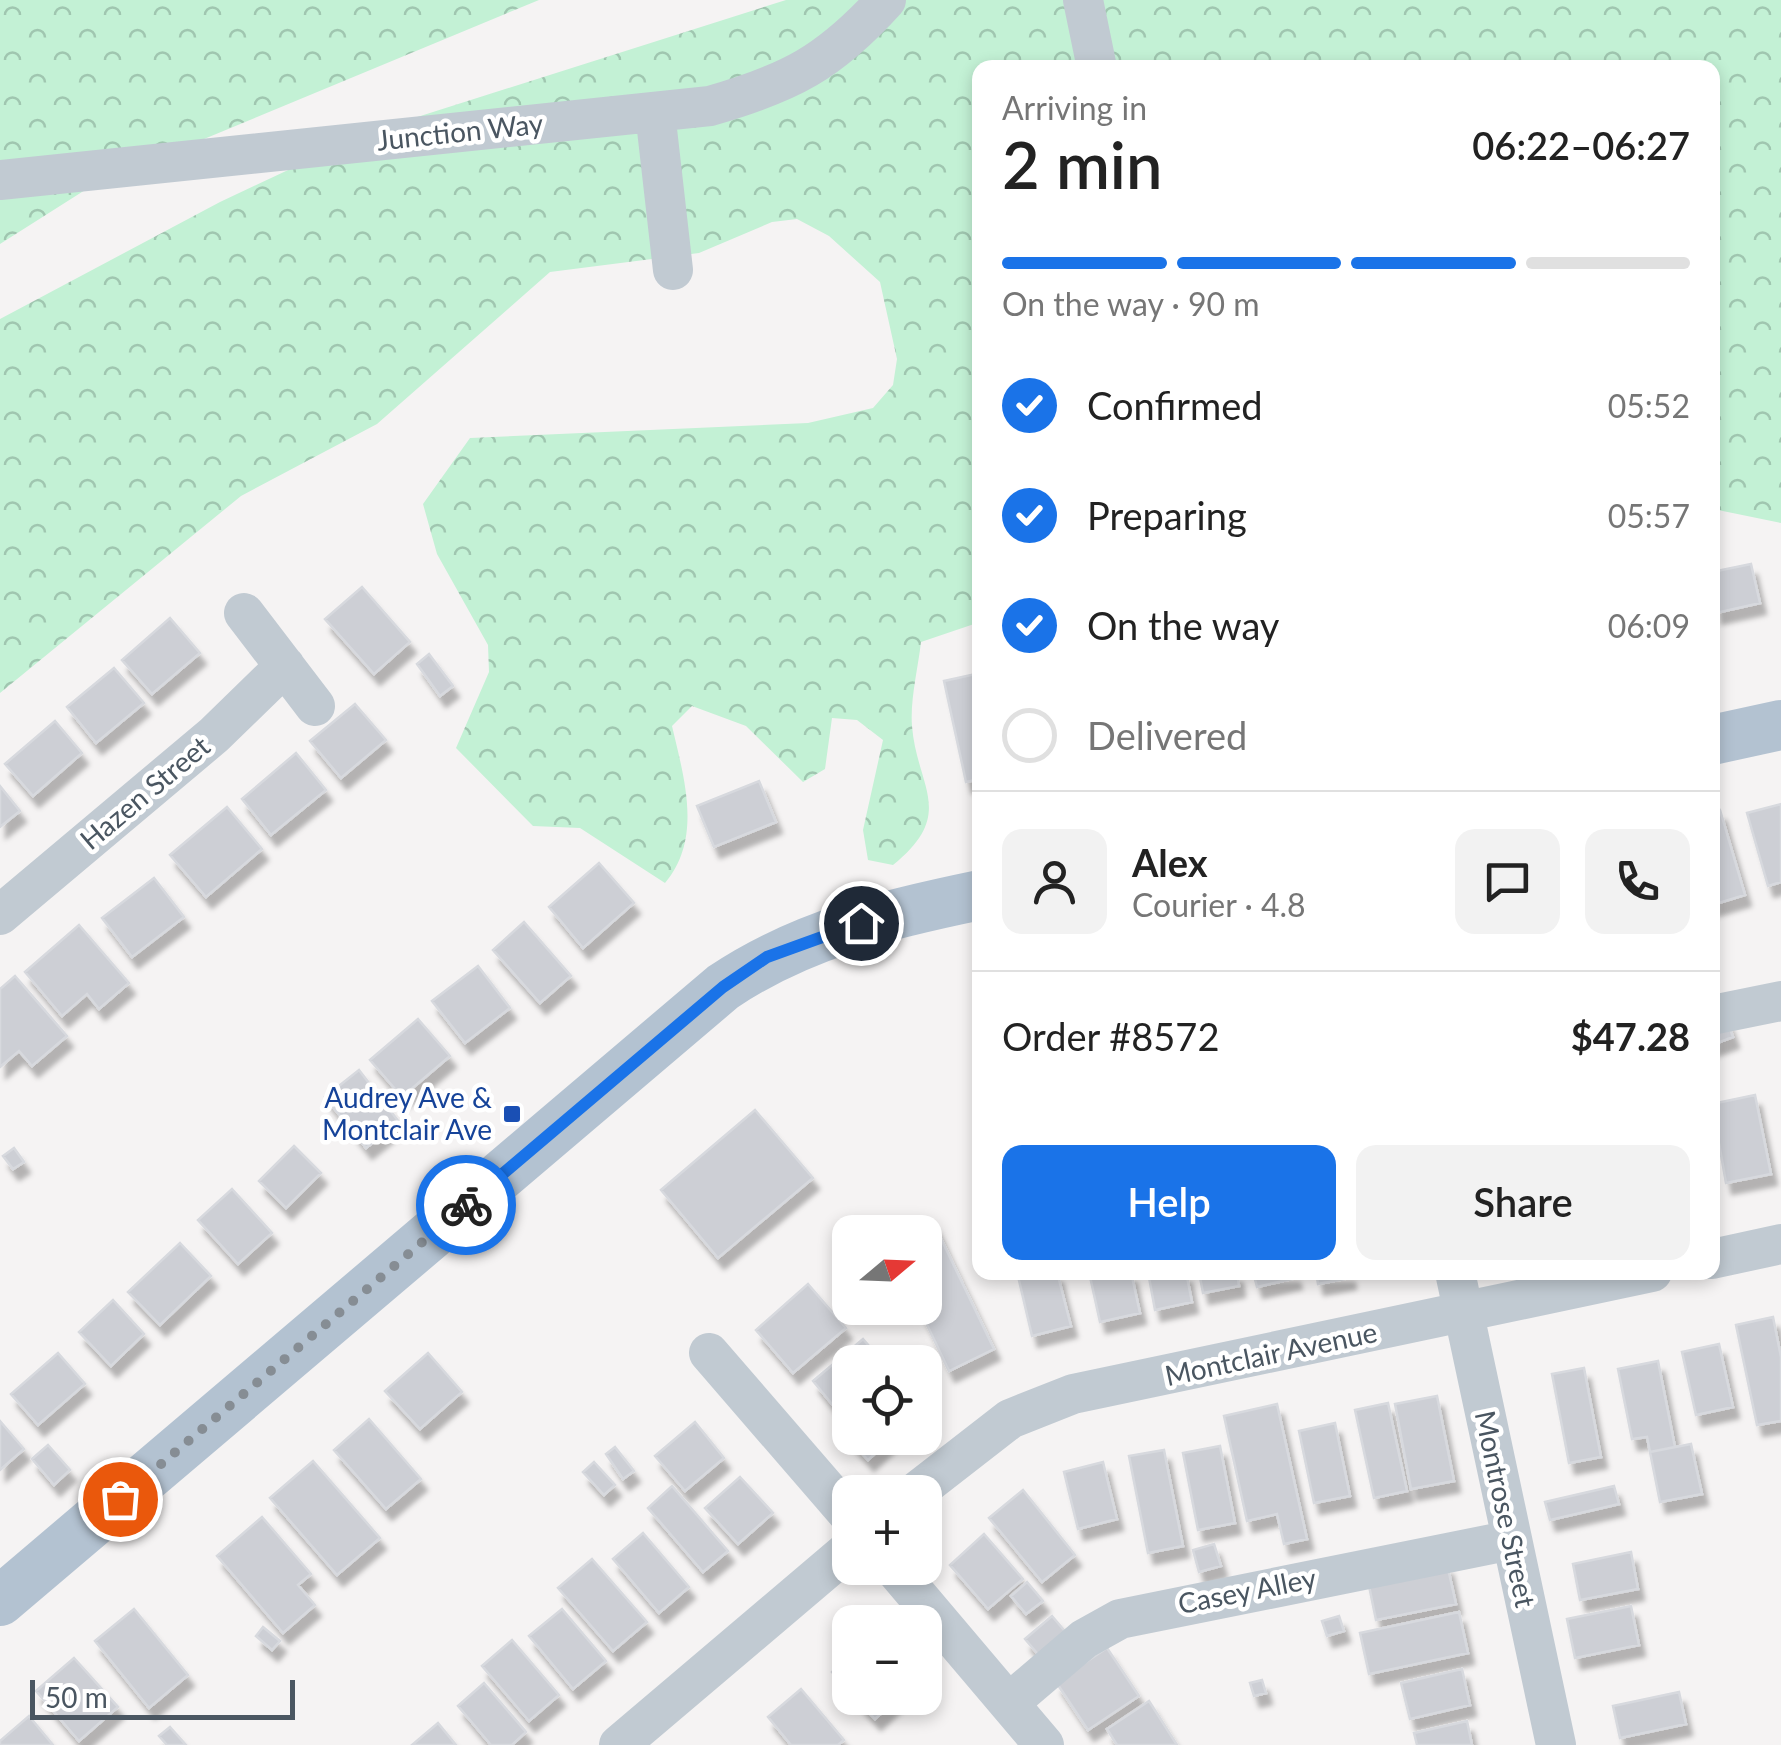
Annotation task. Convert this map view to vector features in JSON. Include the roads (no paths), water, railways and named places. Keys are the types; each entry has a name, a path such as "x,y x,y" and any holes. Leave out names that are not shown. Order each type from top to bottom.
{"main road":[{"path":"1720,738 1781,725"},
{"path":"0,1601 723,987 767,957 824,933 972,897"}],"street":[{"name":"Junction Way","path":"0,180 710,106 766,90 828,58 886,0"},
{"path":"1083,0 1095,60"},
{"path":"655,112 673,270"},
{"path":"244,612 315,706"},
{"name":"Hazen Street","path":"0,914 214,735 285,666"},
{"path":"1720,1014 1781,1001"},
{"path":"1720,1257 1781,1244"},
{"name":"Montrose Street","path":"1457,1280 1556,1745"},
{"name":"Montclair Avenue","path":"938,1475 1010,1420 1072,1394 1616,1280"},
{"path":"709,1353 832,1495"},
{"name":"Casey Alley","path":"1010,1702 1084,1639 1120,1618 1512,1540"},
{"path":"619,1745 832,1564"},
{"path":"909,1585 1044,1745"}],"place":[{"name":"Audrey Ave & Montclair Ave","path":"512,1114"}]}
